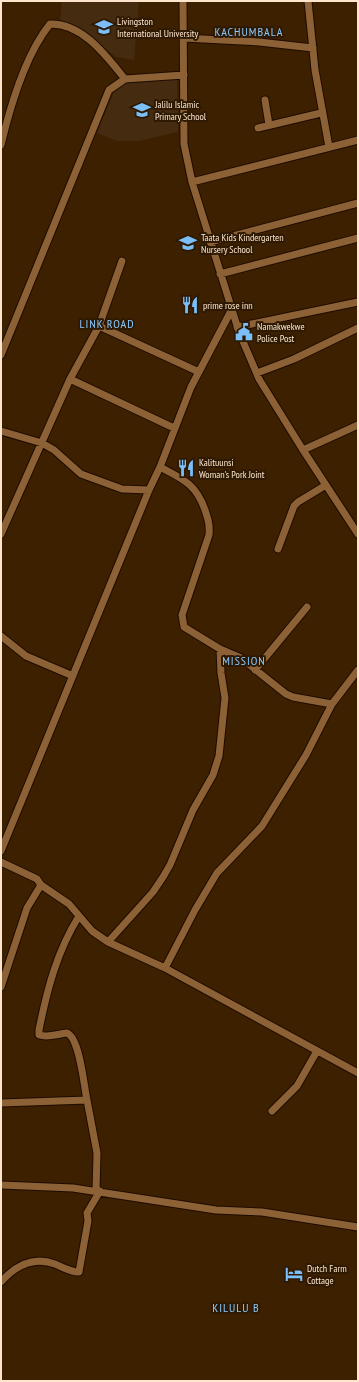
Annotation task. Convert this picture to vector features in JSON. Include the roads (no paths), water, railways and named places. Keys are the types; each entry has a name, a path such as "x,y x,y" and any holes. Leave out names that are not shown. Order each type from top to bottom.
{"street":[{"path":"183,1 184,138 192,182 237,327 257,373 303,450 358,534"},
{"path":"308,1 321,113 328,147"},
{"path":"1,145 16,92 29,59 42,34 50,24 66,27 91,42 112,61 125,79"},
{"path":"184,38 259,42 313,48"},
{"path":"1,355 109,90 125,79 184,75"},
{"path":"264,100 269,125"},
{"path":"258,128 321,113"},
{"path":"192,182 358,140"},
{"path":"210,242 358,203"},
{"path":"220,274 358,238"},
{"path":"1,534 70,379 99,326 122,261"},
{"path":"237,327 358,302"},
{"path":"1,851 148,490 160,467 174,428 198,372 232,309"},
{"path":"99,326 198,372"},
{"path":"257,373 294,359 358,328"},
{"path":"70,379 174,428"},
{"path":"303,450 358,425"},
{"path":"1,431 42,443 54,450 80,474 122,489 148,490"},
{"path":"160,467 188,482 196,490 202,501 210,525 209,534 182,615 184,627 220,649 241,658 255,670 293,697 332,704"},
{"path":"278,550 294,506 326,485"},
{"path":"350,522 358,518"},
{"path":"255,670 307,607"},
{"path":"1,636 26,656 73,676"},
{"path":"108,942 153,892 163,877 170,865 193,810 213,775 219,756 225,698 221,673 220,649"},
{"path":"165,968 195,910 217,873 262,826 306,755 332,704 358,670"},
{"path":"1,862 37,879 41,885 63,899 92,931 108,942 165,968 358,1073"},
{"path":"1,988 27,908 41,885"},
{"path":"1,1282 15,1268 33,1262 48,1262 79,1272 88,1221 87,1213 98,1191 97,1153 86,1100 80,1058 73,1038 67,1033 54,1036 43,1036 39,1034 48,990 62,947 79,916"},
{"path":"272,1111 297,1086 317,1051"},
{"path":"1,1103 86,1100"},
{"path":"1,1185 73,1188 216,1210 262,1212 358,1227"}],"place":[{"name":"Livingston International University","path":"104,27"},
{"name":"Jalilu Islamic Primary School","path":"142,110"},
{"name":"Taata Kids Kindergarten Nursery School","path":"188,243"},
{"name":"prime rose inn","path":"190,305"},
{"name":"Namakwekwe Police Post","path":"244,332"},
{"name":"Kalituunsi Woman's Pork Joint","path":"186,468"},
{"name":"Dutch Farm Cottage","path":"294,1274"}],"district":[{"name":"KACHUMBALA","path":"249,31"},
{"name":"LINK ROAD","path":"107,323"},
{"name":"MISSION","path":"244,660"},
{"name":"KILULU B","path":"236,1307"}]}
